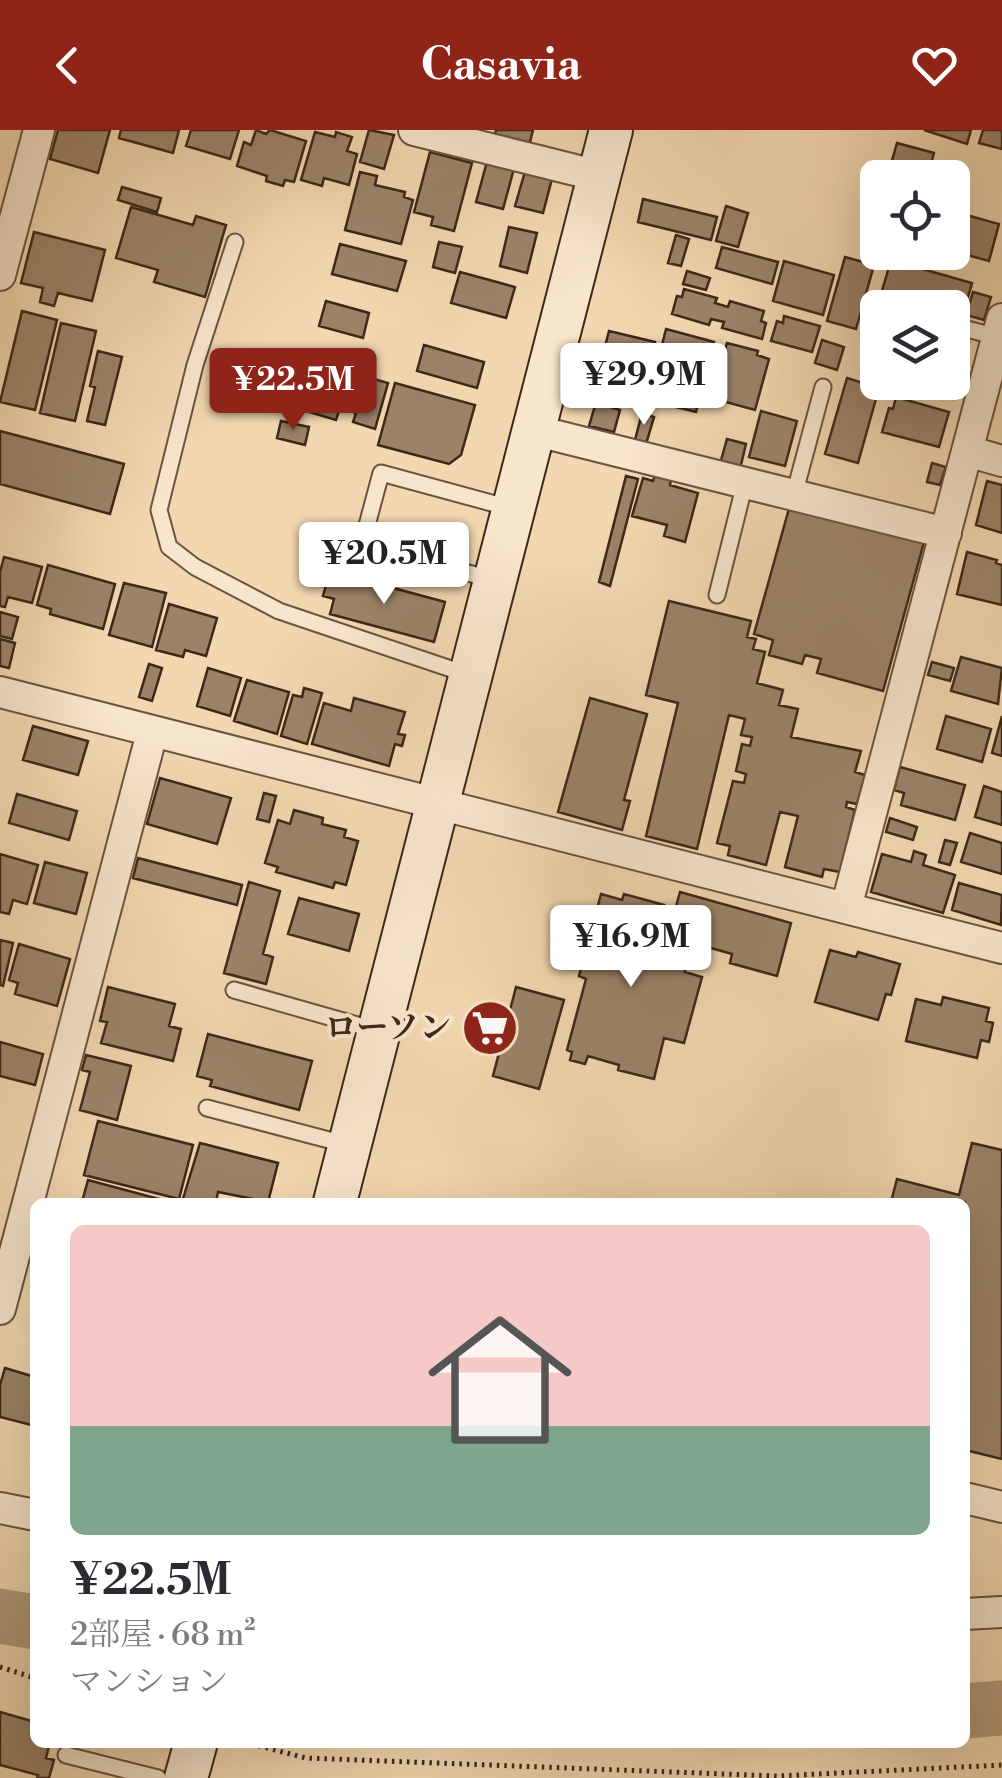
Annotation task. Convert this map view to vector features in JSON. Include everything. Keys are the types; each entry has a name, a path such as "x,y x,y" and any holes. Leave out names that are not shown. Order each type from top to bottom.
{"street":[{"path":"0,276 8,213 39,130"},
{"path":"414,130 599,176"},
{"path":"336,1198 610,130"},
{"path":"846,908 1000,328"},
{"path":"533,430 946,533"},
{"path":"968,452 1002,461"},
{"path":"0,692 1002,948"},
{"path":"38,1198 152,733"},
{"path":"0,1310 25,1252"},
{"path":"970,1499 1002,1507"},
{"path":"0,1508 30,1514"},
{"path":"970,1614 1002,1612"},
{"path":"186,1778 194,1748"}],"lane":[{"path":"235,242 195,365 160,510 169,546 195,567 279,611 469,675"},
{"path":"970,327 1000,328"},
{"path":"794,496 823,386"},
{"path":"494,580 362,544 380,472 512,508"},
{"path":"717,595 745,483"},
{"path":"234,990 378,1030"},
{"path":"207,1108 349,1146"},
{"path":"66,1755 158,1778"}],"path":[{"path":"0,1667 30,1676"},
{"path":"267,1748 306,1758 777,1776 1002,1765"}],"building":[{"path":"58,130 110,130 98,173 50,159"},
{"path":"121,130 179,130 173,153 119,138"},
{"path":"191,130 239,130 230,159 186,146"},
{"path":"256,130 266,134 270,130 306,141 294,182 285,180 283,186 237,166 244,142 251,145"},
{"path":"369,130 394,135 384,169 360,162"},
{"path":"496,130 533,130 529,146 494,137"},
{"path":"924,130 971,130 967,144"},
{"path":"983,130 1002,130 1002,149 979,143"},
{"path":"315,132 352,137 347,151 357,154 349,185 324,178 322,186 301,180"},
{"path":"897,143 934,153 932,160 892,160"},
{"path":"430,152 472,163 454,231 431,225 433,217 414,212"},
{"path":"488,158 515,165 503,209 476,202"},
{"path":"526,168 553,175 543,213 515,206"},
{"path":"360,172 377,176 375,185 405,192 404,197 413,200 401,244 345,230"},
{"path":"122,187 161,198 157,212 118,200"},
{"path":"643,199 717,217 711,240 638,222"},
{"path":"726,206 748,213 738,247 716,241"},
{"path":"131,207 193,225 196,216 226,225 205,297 154,282 158,270 116,258"},
{"path":"970,216 999,224 989,261 970,256"},
{"path":"509,227 537,233 527,273 500,266"},
{"path":"34,232 105,250 92,301 58,293 54,306 40,302 43,288 21,283"},
{"path":"676,235 689,239 681,266 668,263"},
{"path":"439,242 462,247 455,273 433,267"},
{"path":"340,244 406,261 397,291 332,274"},
{"path":"722,247 778,262 772,284 716,268"},
{"path":"845,257 860,261 860,270 873,270 867,290 860,290 856,329 827,321"},
{"path":"784,261 834,275 823,315 773,301"},
{"path":"888,270 926,270 972,283 970,290 882,290"},
{"path":"687,271 710,278 706,290 683,284"},
{"path":"460,272 515,287 506,318 451,303"},
{"path":"684,289 717,298 715,303 728,307 730,301 764,311 762,339 722,328 724,322 711,319 709,325 672,314 677,296 682,297"},
{"path":"973,292 991,297 984,320 970,316"},
{"path":"326,301 369,313 363,338 319,326"},
{"path":"22,311 57,320 35,410 0,402"},
{"path":"784,316 820,326 812,352 771,341 777,321 783,323"},
{"path":"61,323 96,331 75,421 40,413"},
{"path":"666,329 714,342 707,368 713,369 707,393 701,392 696,412 648,400"},
{"path":"609,331 655,342 646,378 600,366"},
{"path":"822,340 844,347 837,370 815,363"},
{"path":"727,343 758,351 757,355 769,359 755,410 711,398"},
{"path":"424,345 484,362 477,388 417,371"},
{"path":"342,350 365,357 361,371 337,364"},
{"path":"98,351 122,357 105,425 87,421"},
{"path":"284,362 362,385 364,376 388,383 375,429 353,422 356,413 340,408 336,420 272,401"},
{"path":"847,378 860,382 860,400 876,400 858,463 825,454"},
{"path":"395,383 475,405 461,455 449,464 378,445"},
{"path":"895,400 907,400 949,412 939,447 882,432 889,408 893,409"},
{"path":"596,402 620,410 614,432 589,426"},
{"path":"761,411 797,421 785,466 749,457"},
{"path":"642,413 654,417 646,444 635,440"},
{"path":"281,421 309,427 305,445 277,438"},
{"path":"0,431 124,464 110,514 0,484"},
{"path":"727,439 746,444 740,469 720,464"},
{"path":"932,463 946,467 940,485 927,482"},
{"path":"655,475 671,480 670,485 698,493 685,542 664,536 667,525 632,516 643,478 653,481"},
{"path":"626,476 638,479 610,586 599,582"},
{"path":"987,481 1002,485 1002,533 976,525"},
{"path":"790,505 924,542 883,691 817,673 821,659 805,655 802,664 769,655 773,640 754,634"},
{"path":"967,552 1002,565 1002,605 957,594"},
{"path":"4,557 42,567 32,603 8,597 5,607 0,606"},
{"path":"48,565 115,584 103,629 50,614 51,609 37,605"},
{"path":"330,571 445,602 434,642 330,614 334,599 323,596"},
{"path":"124,583 166,593 152,647 109,635"},
{"path":"669,601 751,621 747,637 756,639 753,649 765,652 757,683 783,690 779,705 798,709 791,737 861,751 855,772 865,775 857,804 847,802 846,807 855,810 840,872 824,869 822,877 785,867 798,816 780,812 766,865 728,855 730,846 717,843 733,781 744,783 746,774 736,771 742,744 750,746 752,737 741,735 745,719 729,715 697,849 646,836 678,703 646,695"},
{"path":"169,604 217,618 206,656 185,650 183,657 156,650"},
{"path":"0,612 18,617 12,639 0,636"},
{"path":"0,639 15,643 9,668 0,666"},
{"path":"961,657 1002,668 998,704 951,691"},
{"path":"932,662 954,668 950,681 928,675"},
{"path":"149,664 162,668 152,701 139,697"},
{"path":"208,668 241,678 230,716 197,706"},
{"path":"247,680 289,692 277,734 234,721"},
{"path":"304,688 322,693 307,744 281,736 293,695 302,697"},
{"path":"354,698 405,712 398,734 405,735 402,746 395,744 389,766 312,744 324,703 351,711"},
{"path":"590,698 647,714 624,800 630,801 622,830 558,812"},
{"path":"946,716 991,729 982,762 937,749"},
{"path":"1002,716 1002,756 992,753"},
{"path":"33,726 88,741 78,775 23,760"},
{"path":"900,767 965,785 955,820 901,805 904,793 894,790"},
{"path":"160,778 231,798 217,844 147,824"},
{"path":"984,786 1002,792 1002,825 975,817"},
{"path":"264,793 276,796 269,822 257,819"},
{"path":"17,794 77,811 69,840 9,823"},
{"path":"294,810 323,818 322,824 346,830 344,837 358,841 346,885 335,882 333,888 276,872 278,867 265,863 278,820 290,824"},
{"path":"890,818 917,827 913,840 886,832"},
{"path":"970,833 1002,843 1002,874 961,862"},
{"path":"945,840 957,843 950,865 939,862"},
{"path":"914,851 926,855 923,865 955,875 943,913 871,892 882,854 911,862"},
{"path":"0,854 38,865 27,904 13,900 9,914 0,912"},
{"path":"138,858 242,885 237,905 133,878"},
{"path":"45,862 87,873 76,914 34,903"},
{"path":"249,882 280,891 263,954 273,957 266,984 224,973"},
{"path":"959,883 1002,895 1001,925 952,910"},
{"path":"680,892 791,923 777,976 730,963 732,954 668,936"},
{"path":"601,894 622,900 624,894 664,905 653,948 689,957 685,972 702,977 684,1043 664,1038 654,1079 618,1070 619,1065 588,1056 585,1064 570,1060 572,1052 567,1050 586,979 579,976"},
{"path":"299,898 359,914 349,951 288,934"},
{"path":"0,940 13,943 3,986 0,985"},
{"path":"19,944 70,959 57,1006 15,994 18,983 9,980"},
{"path":"830,950 856,957 858,952 900,964 878,1020 815,1002"},
{"path":"108,987 175,1004 169,1026 181,1029 173,1061 101,1043 107,1022 100,1021"},
{"path":"516,987 564,1000 539,1089 493,1076"},
{"path":"943,997 989,1008 986,1021 993,1023 989,1042 981,1040 977,1058 906,1041 916,999 941,1005"},
{"path":"208,1034 312,1061 299,1110 210,1086 212,1080 197,1076"},
{"path":"0,1042 43,1054 35,1085 0,1076"},
{"path":"86,1055 131,1066 117,1120 80,1110 90,1072 82,1070"},
{"path":"98,1121 193,1145 179,1198 84,1175"},
{"path":"200,1143 278,1163 269,1198 218,1192 217,1198 183,1198"},
{"path":"972,1143 1002,1150 1002,1459 970,1451 970,1198 892,1198 897,1179 959,1195"},
{"path":"88,1180 155,1198 83,1198"},
{"path":"5,1368 30,1376 30,1425 0,1417 0,1385"},
{"path":"0,1712 30,1721 30,1748 48,1748 46,1758 54,1760 49,1778 37,1778 38,1775 0,1765"}],"waterway":[{"path":"0,1616 30,1621"},
{"path":"970,1711 1002,1708"}],"place":[{"name":"ローソン","path":"490,1028"}]}
